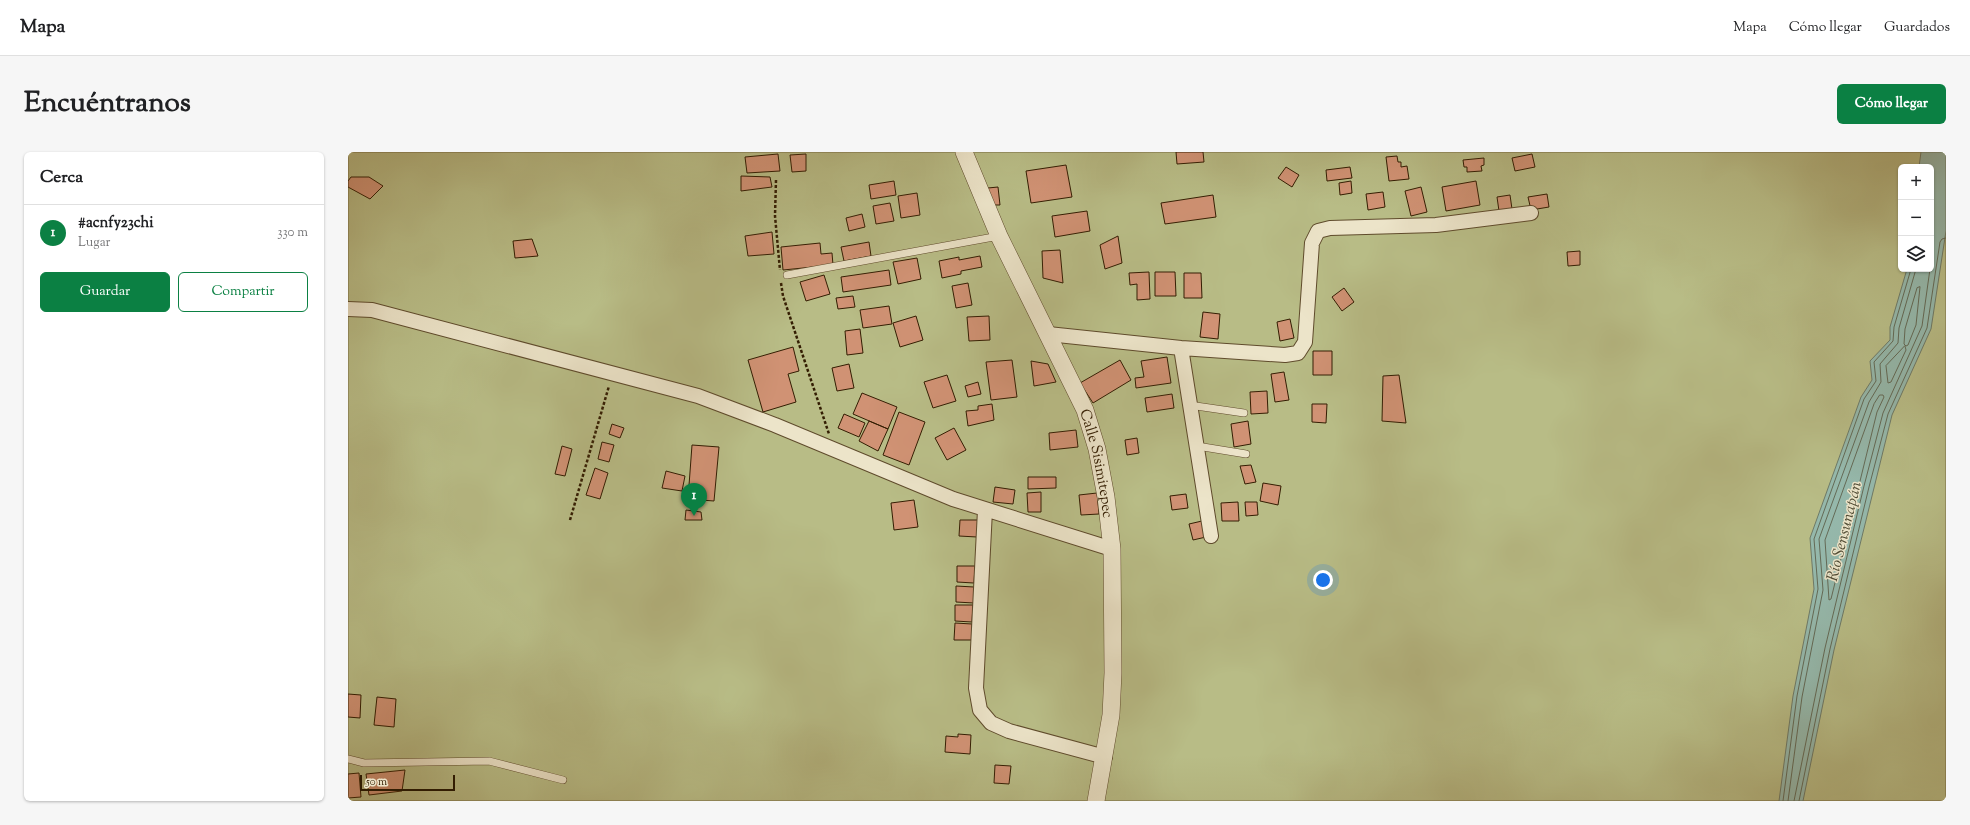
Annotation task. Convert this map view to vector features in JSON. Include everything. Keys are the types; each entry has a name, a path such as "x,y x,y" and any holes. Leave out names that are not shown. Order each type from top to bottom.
{"street":[{"name":"Calle Sisimitepec","path":"964,152 999,236 1085,410 1093,436 1106,497 1112,549 1111,715 1105,758 1096,801"},
{"path":"1048,334 1181,348 1284,355 1298,354 1305,342 1312,243 1318,231 1330,228 1436,225 1531,213"},
{"path":"348,309 372,310 698,396 775,425 953,499 1112,549"},
{"path":"1181,348 1211,536"},
{"path":"985,510 976,688 980,710 991,723 1009,731 1105,758"}],"lane":[{"path":"784,275 999,236"},
{"path":"1189,405 1244,413"},
{"path":"1197,446 1246,454"},
{"path":"348,759 364,763 489,761 563,780"}],"path":[{"path":"776,180 775,216 784,275"},
{"path":"781,282 783,296 835,450"},
{"path":"570,520 613,374"}],"green space":[{"path":"348,152 1946,152 1946,801 348,801"}],"water":[{"name":"Río Sensunapán","path":"1921,152 1946,152 1946,231 1931,329 1892,415 1834,650 1803,801 1779,801 1793,696 1814,589 1810,538 1861,397 1872,380 1870,361 1890,340 1890,327 1906,272 1934,272 1934,164 1919,164"}],"building":[{"path":"1176,152 1203,152 1204,162 1177,164"},
{"path":"778,154 780,171 747,173 745,157"},
{"path":"806,154 806,171 792,172 790,155"},
{"path":"1532,154 1535,167 1515,171 1512,158"},
{"path":"1397,156 1398,162 1401,162 1401,167 1407,166 1409,179 1389,181 1386,157"},
{"path":"1484,158 1484,165 1481,166 1482,171 1467,172 1467,167 1464,167 1463,160"},
{"path":"1066,165 1072,197 1031,203 1026,171"},
{"path":"1286,167 1299,175 1292,187 1278,178"},
{"path":"1350,167 1352,178 1327,181 1326,170"},
{"path":"741,176 770,177 772,187 741,191"},
{"path":"351,177 369,177 383,186 370,199 348,187 348,181"},
{"path":"894,181 896,195 871,199 869,185"},
{"path":"1351,181 1352,193 1340,195 1339,183"},
{"path":"1476,181 1480,205 1446,211 1442,187"},
{"path":"998,187 1000,205 990,205 988,188"},
{"path":"1421,187 1427,212 1411,216 1405,191"},
{"path":"1383,192 1385,207 1368,210 1366,194"},
{"path":"917,193 920,215 901,218 898,196"},
{"path":"1547,194 1549,207 1531,210 1528,197"},
{"path":"1213,195 1216,217 1165,224 1161,203"},
{"path":"1510,195 1512,209 1499,211 1497,197"},
{"path":"890,203 894,221 876,224 873,206"},
{"path":"1087,211 1090,231 1055,237 1052,216"},
{"path":"862,214 865,227 849,231 846,218"},
{"path":"772,232 774,254 748,256 745,236"},
{"path":"1118,236 1122,263 1105,269 1100,245"},
{"path":"532,239 538,256 515,258 513,241"},
{"path":"869,242 871,256 844,261 841,247"},
{"path":"820,243 821,254 832,253 833,265 783,270 781,247"},
{"path":"1060,250 1063,283 1043,278 1042,251"},
{"path":"1580,251 1580,265 1568,266 1567,252"},
{"path":"980,256 982,267 961,271 961,274 942,278 939,261 959,257 959,260"},
{"path":"917,258 921,279 898,284 893,262"},
{"path":"889,270 891,285 843,292 841,277"},
{"path":"1149,272 1150,299 1137,300 1137,284 1130,285 1129,273"},
{"path":"1155,272 1175,272 1176,296 1155,296"},
{"path":"1184,273 1201,273 1202,298 1184,298"},
{"path":"824,275 830,294 806,301 800,282"},
{"path":"968,283 972,305 956,308 952,286"},
{"path":"1344,288 1354,302 1342,311 1332,297"},
{"path":"853,296 855,307 838,309 836,298"},
{"path":"889,306 892,324 863,328 860,310"},
{"path":"1203,312 1220,314 1218,339 1200,337"},
{"path":"916,316 923,340 900,347 893,323"},
{"path":"989,316 990,340 969,341 967,317"},
{"path":"1290,319 1294,338 1280,341 1277,322"},
{"path":"860,329 863,353 847,355 845,331"},
{"path":"793,347 799,371 788,374 796,402 763,412 748,360"},
{"path":"1313,351 1332,351 1332,375 1313,375"},
{"path":"1167,357 1171,383 1136,388 1135,378 1144,377 1141,361"},
{"path":"1012,360 1017,397 991,400 986,362"},
{"path":"1120,360 1131,380 1093,403 1080,383"},
{"path":"1031,361 1048,364 1056,382 1034,386"},
{"path":"849,364 854,388 837,391 832,368"},
{"path":"1284,372 1289,400 1275,402 1271,374"},
{"path":"947,375 956,401 933,408 924,382"},
{"path":"1399,375 1406,423 1382,421 1383,376"},
{"path":"978,382 981,394 968,397 965,386"},
{"path":"1267,391 1268,413 1251,414 1250,392"},
{"path":"862,393 897,407 888,429 853,414"},
{"path":"1172,394 1174,408 1147,412 1145,398"},
{"path":"992,404 994,420 968,426 966,411 978,410 978,406"},
{"path":"1312,404 1327,404 1326,423 1312,422"},
{"path":"899,412 925,422 909,465 883,455"},
{"path":"844,414 865,423 859,437 838,428"},
{"path":"869,421 888,429 878,451 859,441"},
{"path":"1248,421 1251,444 1234,447 1231,424"},
{"path":"612,424 624,428 620,438 609,434"},
{"path":"954,428 966,450 947,460 935,438"},
{"path":"1076,430 1078,447 1050,450 1049,433"},
{"path":"1137,438 1139,453 1127,455 1125,440"},
{"path":"602,442 614,445 609,462 598,459"},
{"path":"692,445 719,447 714,501 688,499"},
{"path":"562,446 572,449 565,476 555,474"},
{"path":"1251,465 1256,482 1245,484 1240,466"},
{"path":"595,468 608,473 600,499 586,495"},
{"path":"666,471 685,476 682,491 662,488"},
{"path":"1028,477 1056,477 1056,488 1028,489"},
{"path":"1263,483 1281,486 1278,505 1260,501"},
{"path":"995,487 1015,490 1013,504 993,502"},
{"path":"1041,492 1041,512 1028,512 1027,493"},
{"path":"1097,493 1099,514 1081,515 1079,495"},
{"path":"1186,494 1188,508 1172,510 1170,496"},
{"path":"914,500 918,527 894,530 891,503"},
{"path":"1238,502 1239,521 1222,521 1221,503"},
{"path":"1245,502 1257,502 1258,515 1246,516"},
{"path":"686,510 701,512 702,520 685,520"},
{"path":"960,520 978,520 977,537 959,536"},
{"path":"1202,521 1206,537 1193,540 1189,524"},
{"path":"957,566 975,566 974,583 957,582"},
{"path":"956,586 974,587 974,603 956,602"},
{"path":"955,605 973,605 972,622 955,621"},
{"path":"955,623 972,624 972,640 954,640"},
{"path":"348,694 361,695 360,718 348,717"},
{"path":"377,697 396,699 394,727 374,725"},
{"path":"958,734 971,735 970,754 945,752 946,736 958,737"},
{"path":"995,765 1011,766 1009,784 994,783"},
{"path":"405,770 402,791 369,795 366,774"},
{"path":"359,773 361,797 348,798 348,774"}],"place":[{"name":"#acnfy23chi","path":"694,516"}]}
